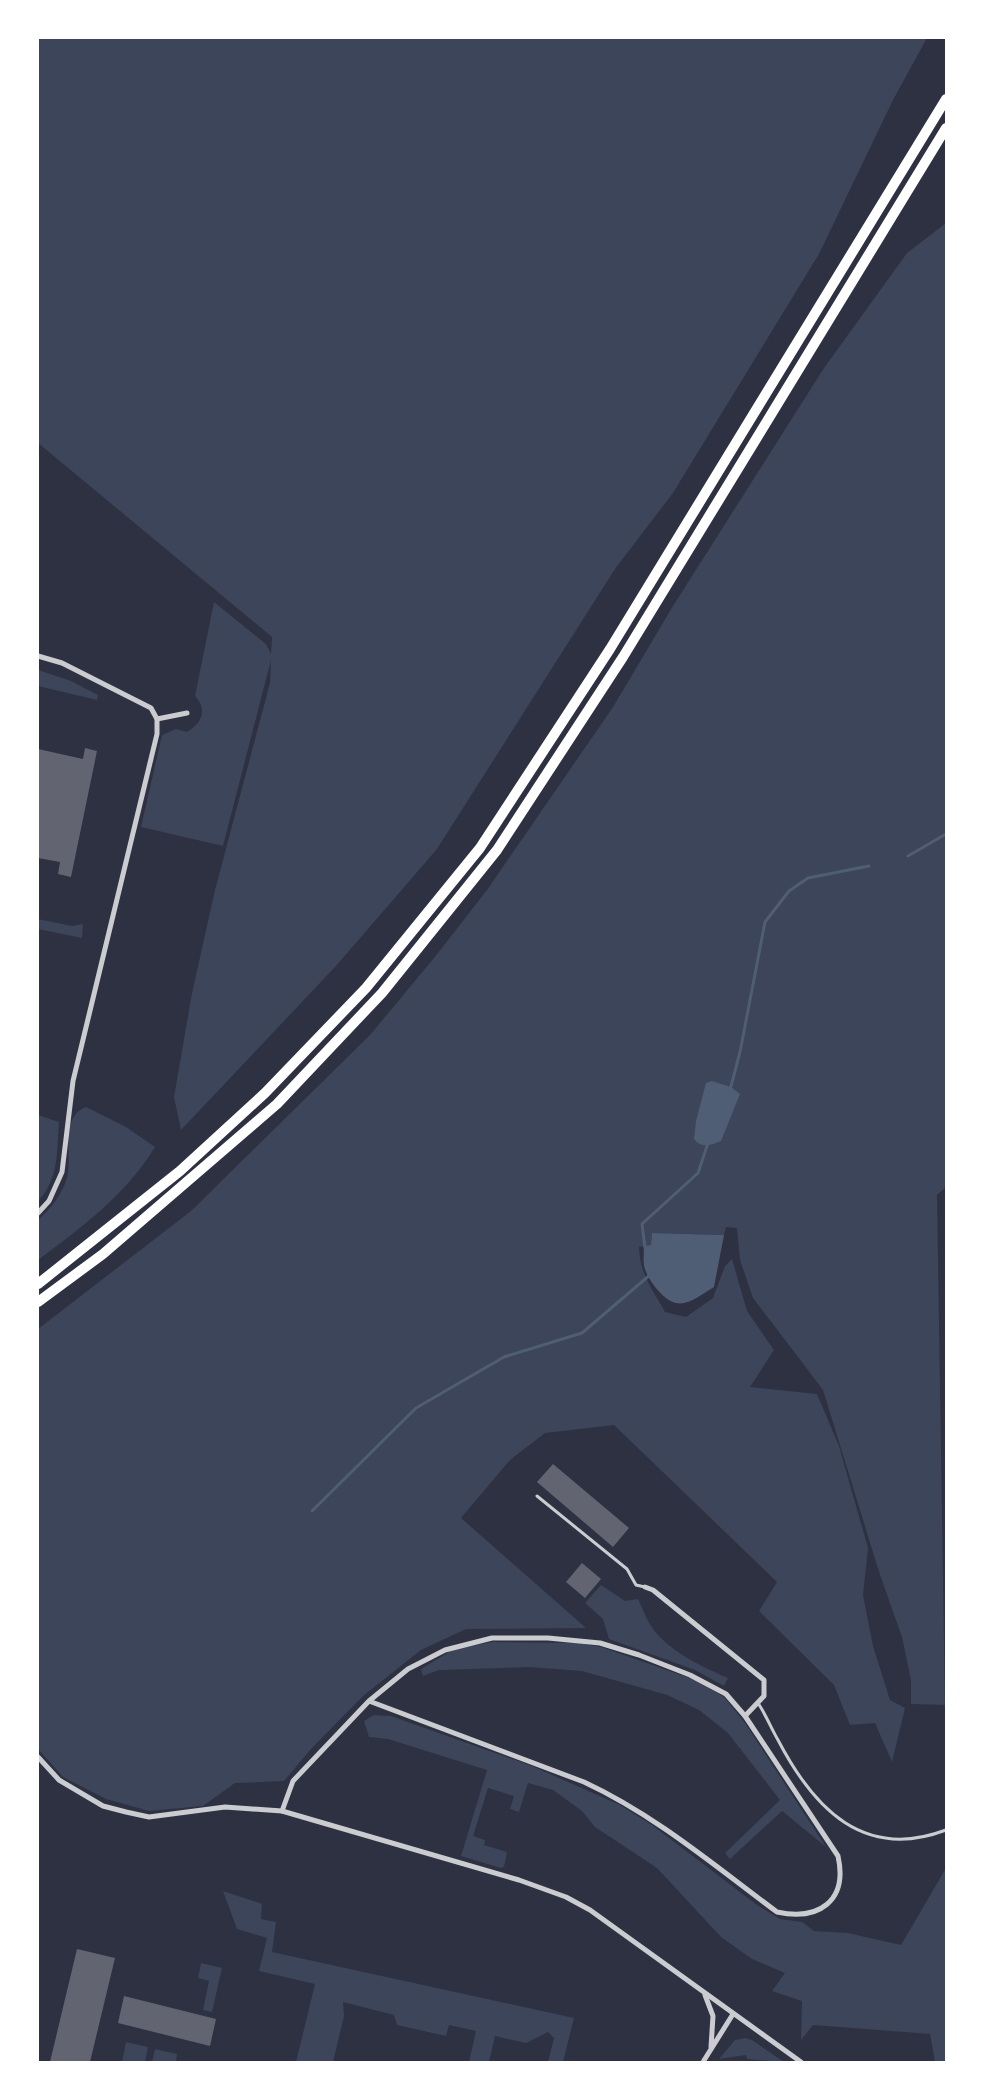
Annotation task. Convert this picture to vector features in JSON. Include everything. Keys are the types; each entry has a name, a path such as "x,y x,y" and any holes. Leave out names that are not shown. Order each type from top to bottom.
{"highway":[{"path":"38,1284 180,1171 265,1093 366,988 480,848 610,649 946,99"},
{"path":"38,1302 103,1254 277,1104 382,993 497,850 623,657 946,129"}],"street":[{"path":"38,656 62,663 151,708 158,719 157,734 138,819 69,1097 62,1172 49,1201 38,1213"},
{"path":"158,719 187,713"},
{"path":"645,1587 653,1590 764,1680 764,1696 745,1716"},
{"path":"282,1811 293,1780 369,1701 408,1669 445,1650 492,1638 548,1638 600,1642 690,1675 726,1694 745,1716 838,1856 840,1879 835,1895 814,1913 792,1916 777,1912 649,1817 612,1795 584,1782 369,1701"},
{"path":"38,1756 59,1780 103,1806 149,1816 225,1807 282,1811 513,1878 566,1897 590,1910 801,2062"},
{"path":"705,1995 713,2016 711,2049"},
{"path":"703,2062 733,2014"}],"lane":[{"path":"537,1496 627,1569 636,1585 645,1587"},
{"path":"759,1703 778,1742 803,1778 828,1811 854,1830 898,1840 932,1836 946,1830"}],"shaded area":[{"path":"38,38 927,38 893,100 819,254 673,493 615,569 437,849 336,966 181,1130 174,1097 192,993 215,890 270,683 271,660 223,846 141,827 162,735 176,729 187,732 200,720 201,706 195,696 214,602 266,644 271,654 272,637 38,443"},
{"path":"946,223 946,1187 937,1195 945,1705 911,1704 911,1680 902,1637 880,1575 823,1390 753,1298 740,1260 737,1228 726,1227 724,1235 652,1233 651,1245 639,1247 640,1257 648,1281 665,1312 686,1317 713,1298 725,1266 732,1259 747,1311 774,1350 750,1387 817,1394 839,1446 868,1548 863,1595 873,1646 890,1700 905,1708 892,1762 875,1723 850,1725 834,1685 759,1611 777,1582 614,1425 545,1433 510,1460 461,1518 586,1628 466,1629 421,1650 363,1696 311,1749 284,1781 235,1783 203,1806 149,1811 106,1799 63,1777 38,1749 38,1329 191,1211 370,1035 434,958 487,890 613,707 673,606 824,368 907,253"},
{"path":"38,670 71,681 98,695 97,700 38,686"},
{"path":"38,919 72,926 83,924 82,938 38,929"},
{"path":"712,1081 731,1087 740,1094 721,1141 703,1145 694,1139 696,1121 706,1083"},
{"path":"86,1107 126,1127 155,1147 117,1195 38,1260 38,1220 55,1201 65,1184 72,1119"},
{"path":"38,1115 59,1122 56,1164 50,1184 38,1201"},
{"path":"652,1233 724,1235 714,1287 686,1303 676,1303 660,1293 651,1281 644,1265 644,1246 651,1245"},
{"path":"601,1585 625,1601 638,1599 653,1629 660,1637 688,1658 728,1678 724,1686 695,1670 609,1639 603,1619 585,1603"},
{"path":"492,1642 578,1643 601,1647 698,1681 724,1697 745,1723 826,1847 782,1811 730,1859 725,1853 780,1800 728,1733 699,1710 667,1695 582,1671 529,1667 439,1670 423,1676 421,1669 454,1649"},
{"path":"374,1715 391,1716 532,1766 620,1805 652,1825 757,1905 780,1919 802,1922 814,1931 848,1933 901,1945 946,1868 946,2062 935,2062 930,2034 813,2025 801,2040 802,2001 772,1991 785,1973 752,1959 721,1937 657,1868 595,1827 582,1811 553,1790 528,1783 519,1812 510,1809 514,1796 488,1788 473,1836 485,1840 484,1845 507,1852 504,1867 461,1856 487,1770 388,1739 369,1737 364,1721"},
{"path":"223,1891 262,1904 261,1919 276,1922 272,1952 574,2018 563,2062 548,2062 554,2038 548,2032 526,2043 495,2036 489,2062 469,2062 476,2031 449,2025 446,2036 397,2025 394,2015 343,2002 344,2016 333,2062 296,2062 315,1984 259,1971 267,1938 237,1929"},
{"path":"201,1963 222,1968 212,2012 203,2010 209,1981 198,1978"},
{"path":"745,2038 752,2040 784,2062 747,2059 746,2055 719,2059 735,2040"},
{"path":"126,2042 148,2047 145,2062 122,2062"},
{"path":"155,2049 177,2054 176,2062 152,2062"}],"building":[{"path":"85,748 97,751 71,877 58,874 60,862 38,858 38,749 83,759"},
{"path":"553,1464 629,1528 613,1547 537,1482"},
{"path":"582,1563 601,1579 585,1598 566,1582"},
{"path":"77,1949 115,1958 90,2062 50,2062"},
{"path":"124,1996 216,2019 210,2046 118,2023"}],"waterway":[{"path":"908,856 946,834"},
{"path":"730,1090 740,1052 765,922 789,891 808,878 869,866"},
{"path":"645,1248 642,1224 698,1173 708,1143"},
{"path":"312,1511 416,1408 504,1357 582,1333 651,1274"}]}
